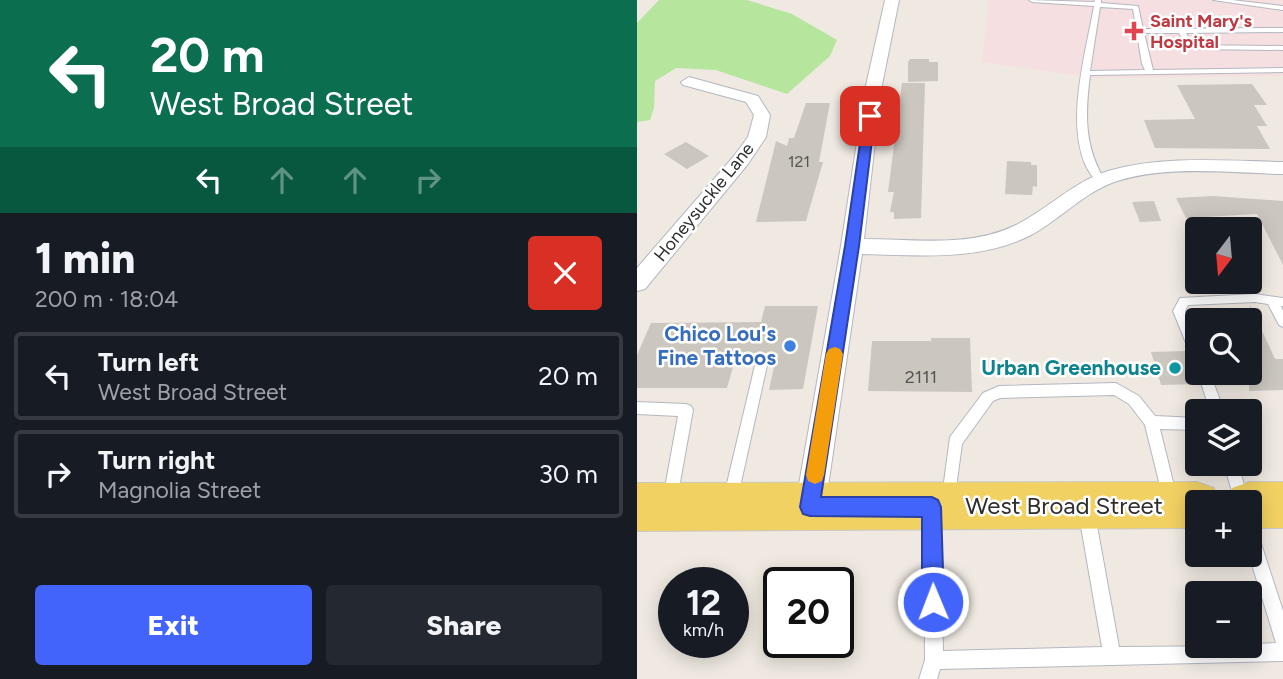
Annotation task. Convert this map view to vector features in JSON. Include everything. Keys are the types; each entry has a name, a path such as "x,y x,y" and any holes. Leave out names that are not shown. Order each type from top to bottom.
{"main road":[{"name":"West Broad Street","path":"653,507 1184,505"},
{"path":"1262,505 1283,505"}],"street":[{"path":"810,507 852,246 873,90 892,0"},
{"name":"Honeysuckle Lane","path":"638,280 741,160 757,137 762,115 752,99 688,82"},
{"path":"852,246 961,245 1001,239 1037,221 1100,181 1159,168 1283,168"}],"lane":[{"path":"1032,0 1098,2 1136,7 1146,64 1150,72"},
{"path":"1216,0 1244,1 1283,8"},
{"path":"1098,2 1086,73 1084,105 1086,159 1100,181"},
{"path":"1140,31 1283,30"},
{"path":"1181,31 1191,47 1283,48"},
{"path":"1086,73 1283,70"},
{"path":"1185,327 1179,312 1184,302 1215,298 1277,301 1283,322"},
{"path":"729,507 762,361"},
{"path":"928,679 934,660 940,506 954,442 988,397 999,392 1116,389 1134,401 1151,422 1184,505"},
{"path":"637,408 686,410 653,507"},
{"path":"1151,422 1185,423"},
{"path":"1086,507 1112,656"},
{"path":"1261,567 1283,639"},
{"path":"934,660 1283,652"}],"shaded area":[{"name":"Saint Mary's Hospital","path":"989,0 1283,0 1283,76 1094,78 982,62"}],"green space":[{"path":"659,0 747,0 792,14 837,40 830,56 787,94 716,70 676,68 655,81 654,108 650,120 637,122 637,23"}],"building":[{"path":"910,59 938,62 938,81 908,82"},
{"path":"902,83 925,83 921,218 894,219 894,212 890,212 894,192 888,192"},
{"path":"1252,84 1267,105 1254,105 1267,126 1257,126 1270,149 1155,148 1144,120 1195,119 1177,85"},
{"path":"806,103 830,103 819,162 823,162 806,221 756,222 776,141 787,146 789,138 794,138"},
{"path":"686,142 709,156 687,169 664,154"},
{"path":"1007,161 1031,162 1031,165 1037,165 1037,187 1033,186 1032,195 1005,194"},
{"path":"1213,196 1283,201 1283,265 1262,224 1262,217 1257,214 1186,217 1176,198"},
{"path":"1154,201 1161,221 1140,222 1132,202"},
{"path":"765,306 818,306 803,389 769,390 777,353 737,353 727,388 637,388 637,355 651,323 761,322"},
{"path":"1262,331 1275,359 1283,359 1283,390 1249,391 1249,385 1262,385"},
{"path":"931,338 970,338 972,392 868,391 872,341 931,341"},
{"name":"Urban Greenhouse","path":"1185,351 1185,384 1161,385 1151,352"}],"slow traffic":[{"path":"815,475 835,354"}],"place":[{"name":"Saint Mary's Hospital","path":"1134,31"},
{"name":"Chico Lou's Fine Tattoos","path":"790,346"},
{"name":"Urban Greenhouse","path":"1175,368"}],"route":[{"path":"870,116 810,507 932,507 933,602"}]}
